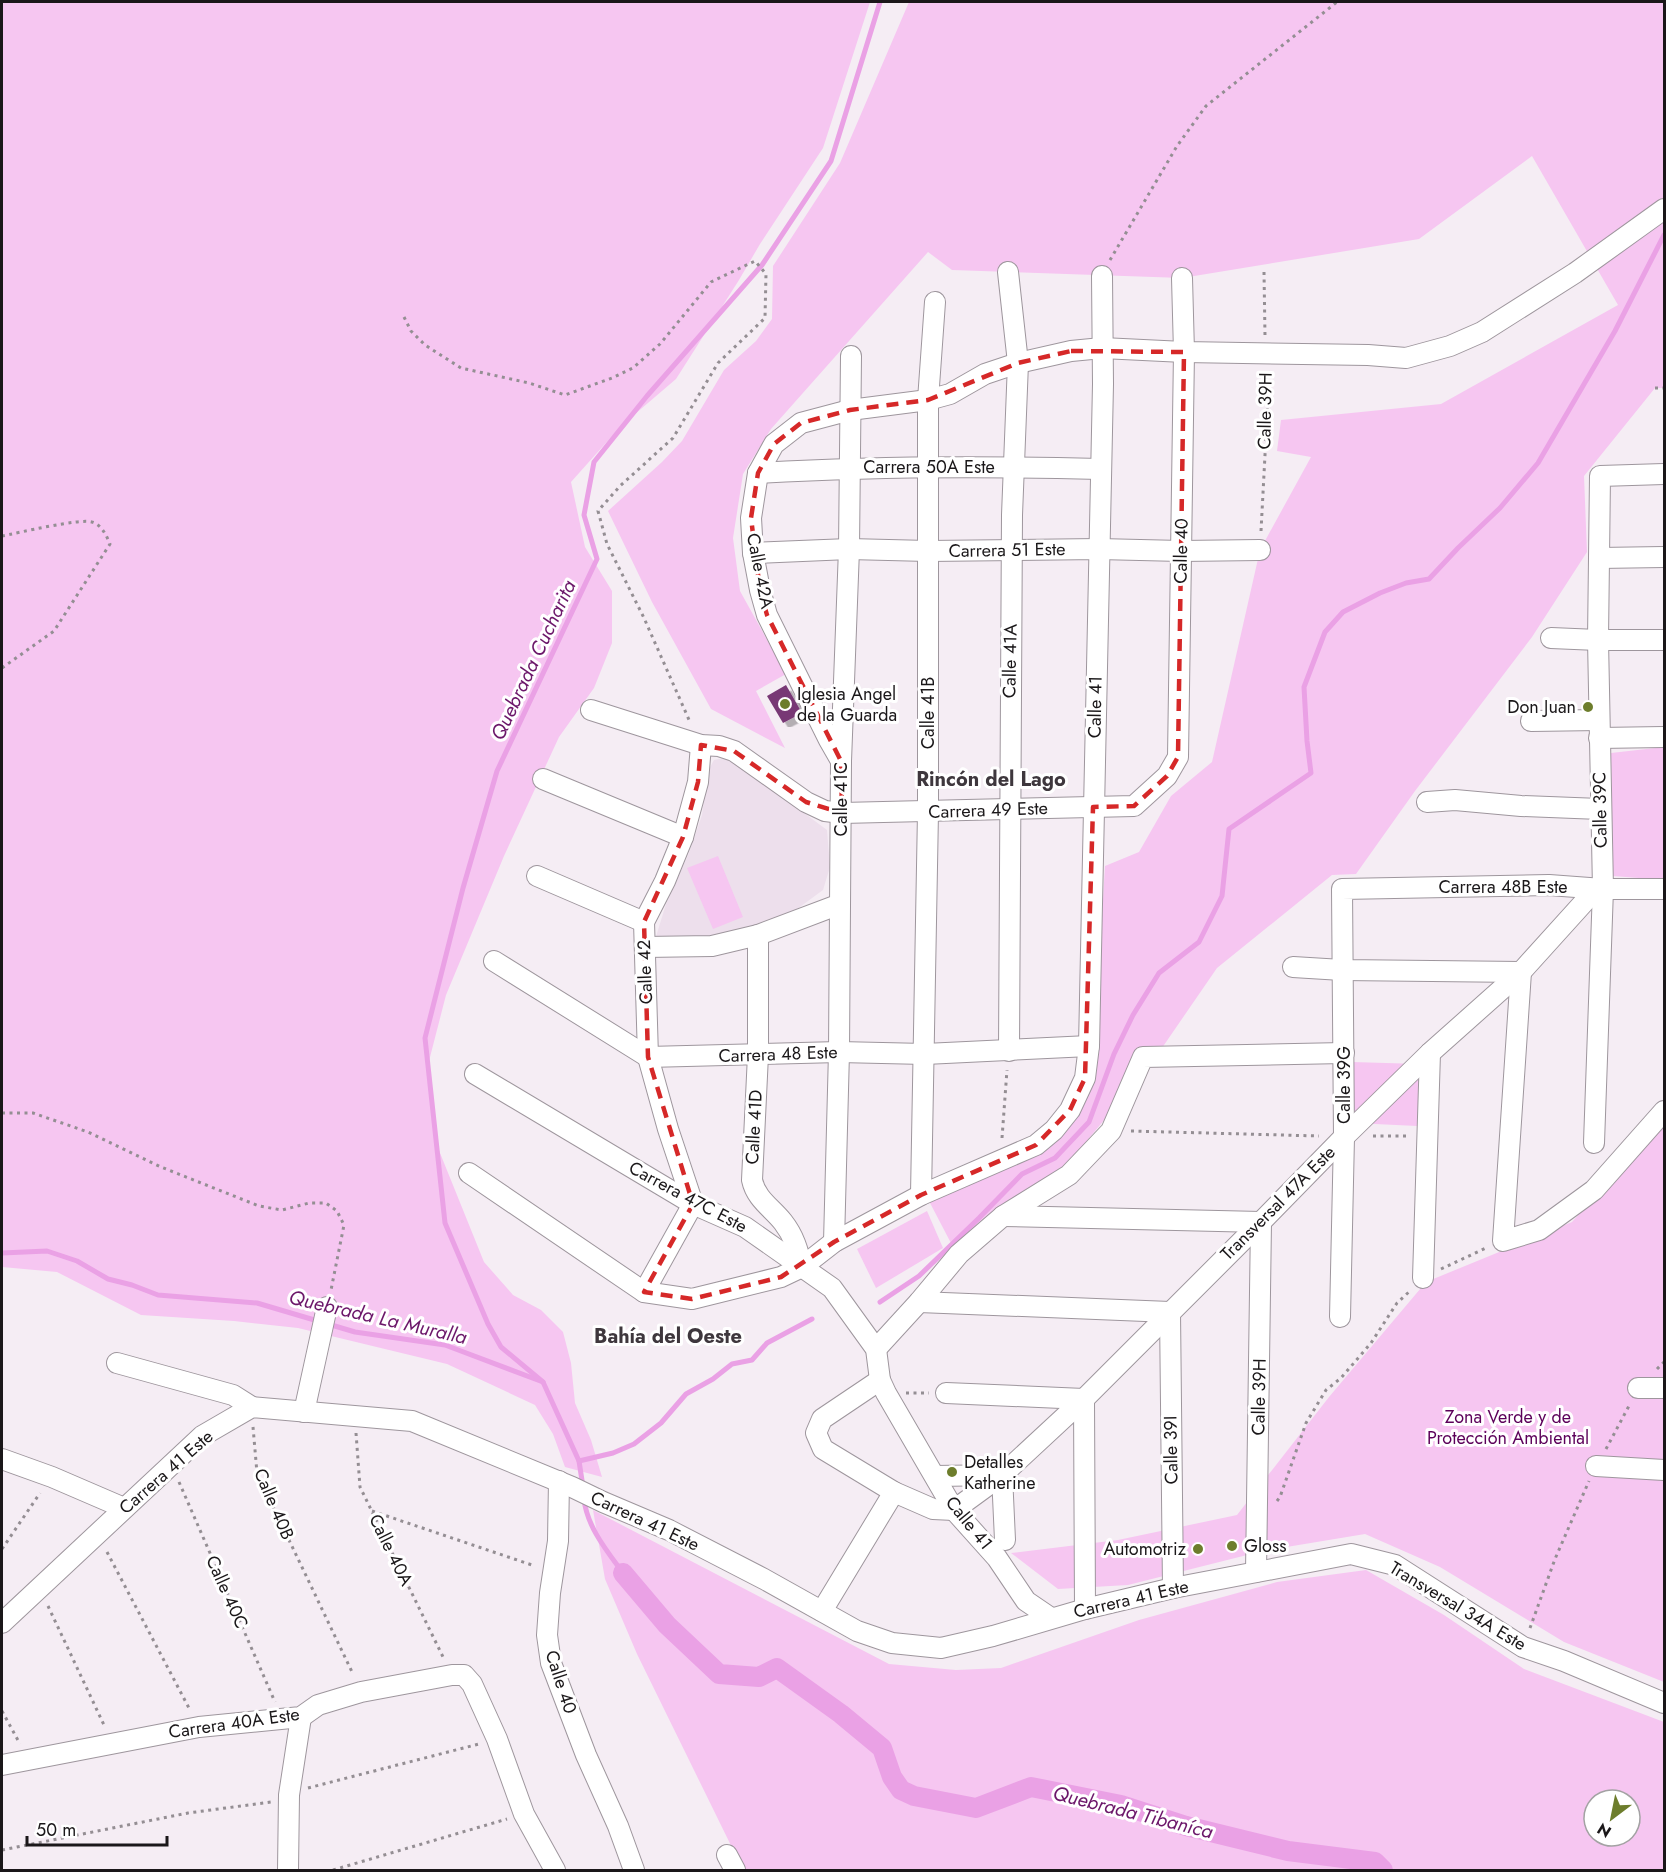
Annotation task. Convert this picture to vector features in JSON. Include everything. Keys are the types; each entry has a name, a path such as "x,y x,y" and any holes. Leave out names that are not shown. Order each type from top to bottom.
{"street":[{"path":"758,473 774,444 801,423 850,410 950,394 985,374 1018,363 1071,351 1102,348 1406,358 1450,346 1482,332 1551,288 1665,209"},
{"name":"Calle 41A","path":"1008,272 1018,363 1013,467 1009,1051"},
{"name":"Calle 41","path":"644,1292 692,1299 781,1278 802,1267 834,1242 921,1195 1036,1145 1054,1130 1070,1110 1085,1078 1089,1046 1100,469 1104,384 1102,276"},
{"name":"Calle 40","path":"1134,806 1167,776 1178,757 1185,352 1182,278"},
{"name":"Calle 41B","path":"921,1195 928,812 928,399 935,302"},
{"name":"Calle 41C","path":"834,1242 839,1052 841,760 849,549 851,356"},
{"name":"Carrera 50A Este","path":"758,473 928,466 1100,469"},
{"name":"Calle 42A","path":"758,473 751,518 753,554 767,615 841,760"},
{"name":"Calle 39C","path":"1594,1143 1600,809 1598,640 1600,476 1665,474"},
{"name":"Carrera 51 Este","path":"753,554 849,549 928,551 1260,550"},
{"path":"1599,558 1665,557"},
{"path":"1551,638 1665,640"},
{"name":"Carrera 49 Este","path":"591,710 701,745 719,746 734,751 806,802 825,811 842,813 928,812 1134,806"},
{"path":"1531,721 1665,737"},
{"name":"Calle 42","path":"693,1204 668,1129 648,1057 644,922 665,881 683,837 698,782 701,745"},
{"path":"543,779 683,837"},
{"path":"1426,802 1455,800 1521,806 1600,809"},
{"path":"537,876 644,922"},
{"name":"Carrera 48B Este","path":"1342,889 1549,885 1599,889 1665,889"},
{"name":"Calle 39G","path":"1340,1317 1344,1137 1342,889"},
{"name":"Transversal 47A Este","path":"954,1510 1002,1475 1084,1399 1344,1137 1430,1053 1521,972 1599,889"},
{"path":"645,947 712,946 758,936 840,904"},
{"name":"Calle 41D","path":"758,936 758,1055 752,1180 758,1196 783,1222 795,1239 802,1267"},
{"path":"494,961 648,1057"},
{"path":"1293,967 1342,970 1521,972 1503,1241 1539,1230 1594,1190 1665,1111"},
{"name":"Carrera 48 Este","path":"648,1057 839,1052 925,1054 1089,1046"},
{"path":"876,1349 959,1254 1003,1216 1069,1175 1111,1131 1143,1057 1344,1053"},
{"path":"1423,1278 1430,1053"},
{"name":"Carrera 47C Este","path":"475,1074 693,1204 745,1227 832,1288 876,1349"},
{"path":"469,1173 644,1292 693,1204"},
{"path":"1003,1216 1261,1222"},
{"name":"Calle 39H","path":"1256,1572 1261,1222"},
{"path":"919,1302 1170,1312"},
{"path":"303,1412 327,1307"},
{"name":"Calle 39I","path":"1170,1312 1173,1588"},
{"name":"Calle 41","path":"876,1349 883,1386 954,1510 997,1558 1026,1600 1051,1618"},
{"path":"117,1363 233,1395 252,1407"},
{"path":"883,1386 822,1419 816,1433 823,1449 894,1492 933,1509 954,1510"},
{"path":"1638,1388 1665,1388"},
{"path":"946,1393 1084,1399 1085,1609"},
{"name":"Carrera 41 Este","path":"2,1623 202,1436 252,1407 412,1421 566,1484 669,1530 857,1631 892,1643 937,1648 993,1636 1051,1618 1173,1588 1351,1554"},
{"path":"2,1460 52,1477 124,1508"},
{"path":"1596,1466 1665,1470"},
{"path":"935,1476 1002,1475 1005,1540"},
{"name":"Calle 40","path":"566,1484 553,1572 547,1635 551,1663 634,1870"},
{"path":"822,1611 894,1492"},
{"name":"Transversal 34A Este","path":"1351,1554 1395,1565 1523,1647 1564,1661 1665,1703"},
{"path":"458,1675 472,1684 497,1739 524,1814 555,1870"},
{"name":"Carrera 40A Este","path":"2,1765 199,1727 292,1718 318,1705 362,1692 458,1675"},
{"path":"288,1870 292,1718"}],"path":[{"path":"1102,276 1114,251 1177,146 1206,106 1337,2"},
{"path":"404,317 411,332 425,345 461,368 528,383 565,395 633,368 660,344 711,282 755,261 766,274 765,318 718,363 673,438 620,486 598,511 606,544 644,618 701,745"},
{"name":"Calle 39H","path":"1260,550 1268,398 1263,272"},
{"path":"1655,388 1665,388"},
{"path":"2,536 79,521 93,522 103,530 110,544 54,631 2,668"},
{"path":"1000,1161 1009,1051"},
{"path":"2,1113 33,1113 88,1132 161,1167 259,1206 282,1210 309,1203 326,1203 337,1211 344,1226 327,1307"},
{"path":"1111,1131 1344,1137 1427,1136"},
{"path":"1257,1526 1280,1497 1306,1424 1326,1390 1341,1378 1371,1343 1397,1304 1423,1278 1503,1241"},
{"path":"1523,1647 1555,1560 1596,1466 1638,1388 1665,1362"},
{"path":"883,1386 946,1393"},
{"name":"Calle 40B","path":"252,1407 257,1473 362,1692"},
{"name":"Calle 40A","path":"355,1417 360,1487 458,1675"},
{"name":"Calle 40C","path":"171,1464 292,1718"},
{"path":"2,1549 52,1477"},
{"path":"372,1511 553,1572"},
{"path":"98,1534 199,1727"},
{"path":"39,1588 112,1743"},
{"path":"2,1711 28,1760"},
{"path":"2,1850 188,1813 267,1804 320,1784 497,1739"},
{"path":"333,1870 524,1814"}],"highlighted area":[{"path":"1071,351 1184,352 1178,757 1167,776 1134,806 1093,807 1085,1078 1070,1110 1036,1145 921,1195 834,1242 781,1277 692,1299 644,1292 693,1204 648,1057 644,922 683,837 698,782 701,745 734,751 806,802 842,813 841,761 767,615 760,590 751,518 758,473 774,444 801,423 850,410 928,400 1018,363"}],"shaded area":[{"path":"725,758 761,781 827,830 830,867 823,890 793,912 759,927 708,938 654,943 666,904 689,853 702,815 708,771 714,760"}],"green space":[{"path":"2,2 870,2 823,148 676,379 621,426 571,482 585,547 612,591 612,643 594,688 559,737 504,856 446,995 429,1061 438,1148 484,1262 513,1295 541,1310 563,1332 571,1363 575,1403 591,1440 602,1477 565,1467 553,1434 535,1405 447,1364 298,1328 141,1315 57,1272 2,1267"},
{"path":"909,2 1664,2 1664,388 1655,388 1584,476 1587,552 1532,637 1415,791 1356,874 1332,875 1217,968 1153,1061 1066,1166 953,1247 929,1201 1028,1157 1092,1083 1105,866 1139,852 1171,796 1212,762 1260,550 1311,457 1277,451 1281,420 1441,404 1618,305 1532,156 1419,239 1182,278 952,270 928,252 771,429 743,474 733,538 740,591 786,674 756,691 785,748 711,709 652,602 608,511 682,441 724,370 756,341 772,319 773,266 840,163"},
{"path":"1664,747 1664,880 1613,876 1611,753"},
{"path":"718,856 743,917 713,929 687,868"},
{"path":"1352,1062 1420,1064 1417,1126 1354,1123"},
{"name":"Zona Verde y de Protección Ambiental","path":"1664,1117 1664,1682 1564,1642 1440,1567 1365,1534 1263,1551 1128,1585 1058,1589 1011,1553 1118,1540 1237,1515 1329,1397 1426,1282 1572,1222"},
{"path":"927,1211 943,1248 876,1288 857,1249"},
{"path":"593,1510 889,1664 956,1670 1001,1668 1139,1620 1277,1582 1366,1570 1444,1615 1524,1669 1664,1722 1664,1870 743,1870 637,1654 605,1579"}],"building":[{"name":"Iglesia Angel de la Guarda","path":"786,685 802,713 783,723 767,696"}],"waterway":[{"name":"Quebrada Cucharita","path":"543,1382 501,1347 488,1324 445,1223 425,1038 463,888 497,771 597,559 584,515 594,462 647,396 762,265 831,161 880,2"},
{"path":"880,1302 919,1276 1022,1174 1055,1158 1089,1122 1114,1054 1133,1015 1159,973 1199,942 1222,896 1229,829 1311,773 1304,687 1325,632 1343,612 1380,593 1406,583 1429,579 1500,508 1538,463 1615,331 1664,235"},
{"name":"Quebrada La Muralla","path":"2,1253 47,1251 77,1261 108,1279 158,1295 257,1303 355,1332 445,1345 543,1382 579,1461 583,1487"},
{"path":"579,1461 613,1453 634,1444 661,1423 686,1394 713,1379 732,1364 752,1360 767,1343 812,1319"},
{"name":"Quebrada La Muralla","path":"584,1499 593,1529 623,1573"},
{"name":"Quebrada Tibaníca","path":"623,1573 667,1625 719,1674 759,1677 777,1668 841,1714 882,1748 892,1777 901,1790 914,1796 976,1808 1031,1787 1121,1805 1186,1826 1288,1851 1375,1862 1383,1870"}],"place":[{"name":"Iglesia Angel de la Guarda","path":"785,704"},
{"name":"Don Juan","path":"1588,707"},
{"name":"Detalles Katherine","path":"952,1472"},
{"name":"Gloss","path":"1232,1546"},
{"name":"Automotriz","path":"1198,1549"}],"district":[{"name":"Rincón del Lago","path":"991,779"},
{"name":"Bahía del Oeste","path":"668,1336"}]}
